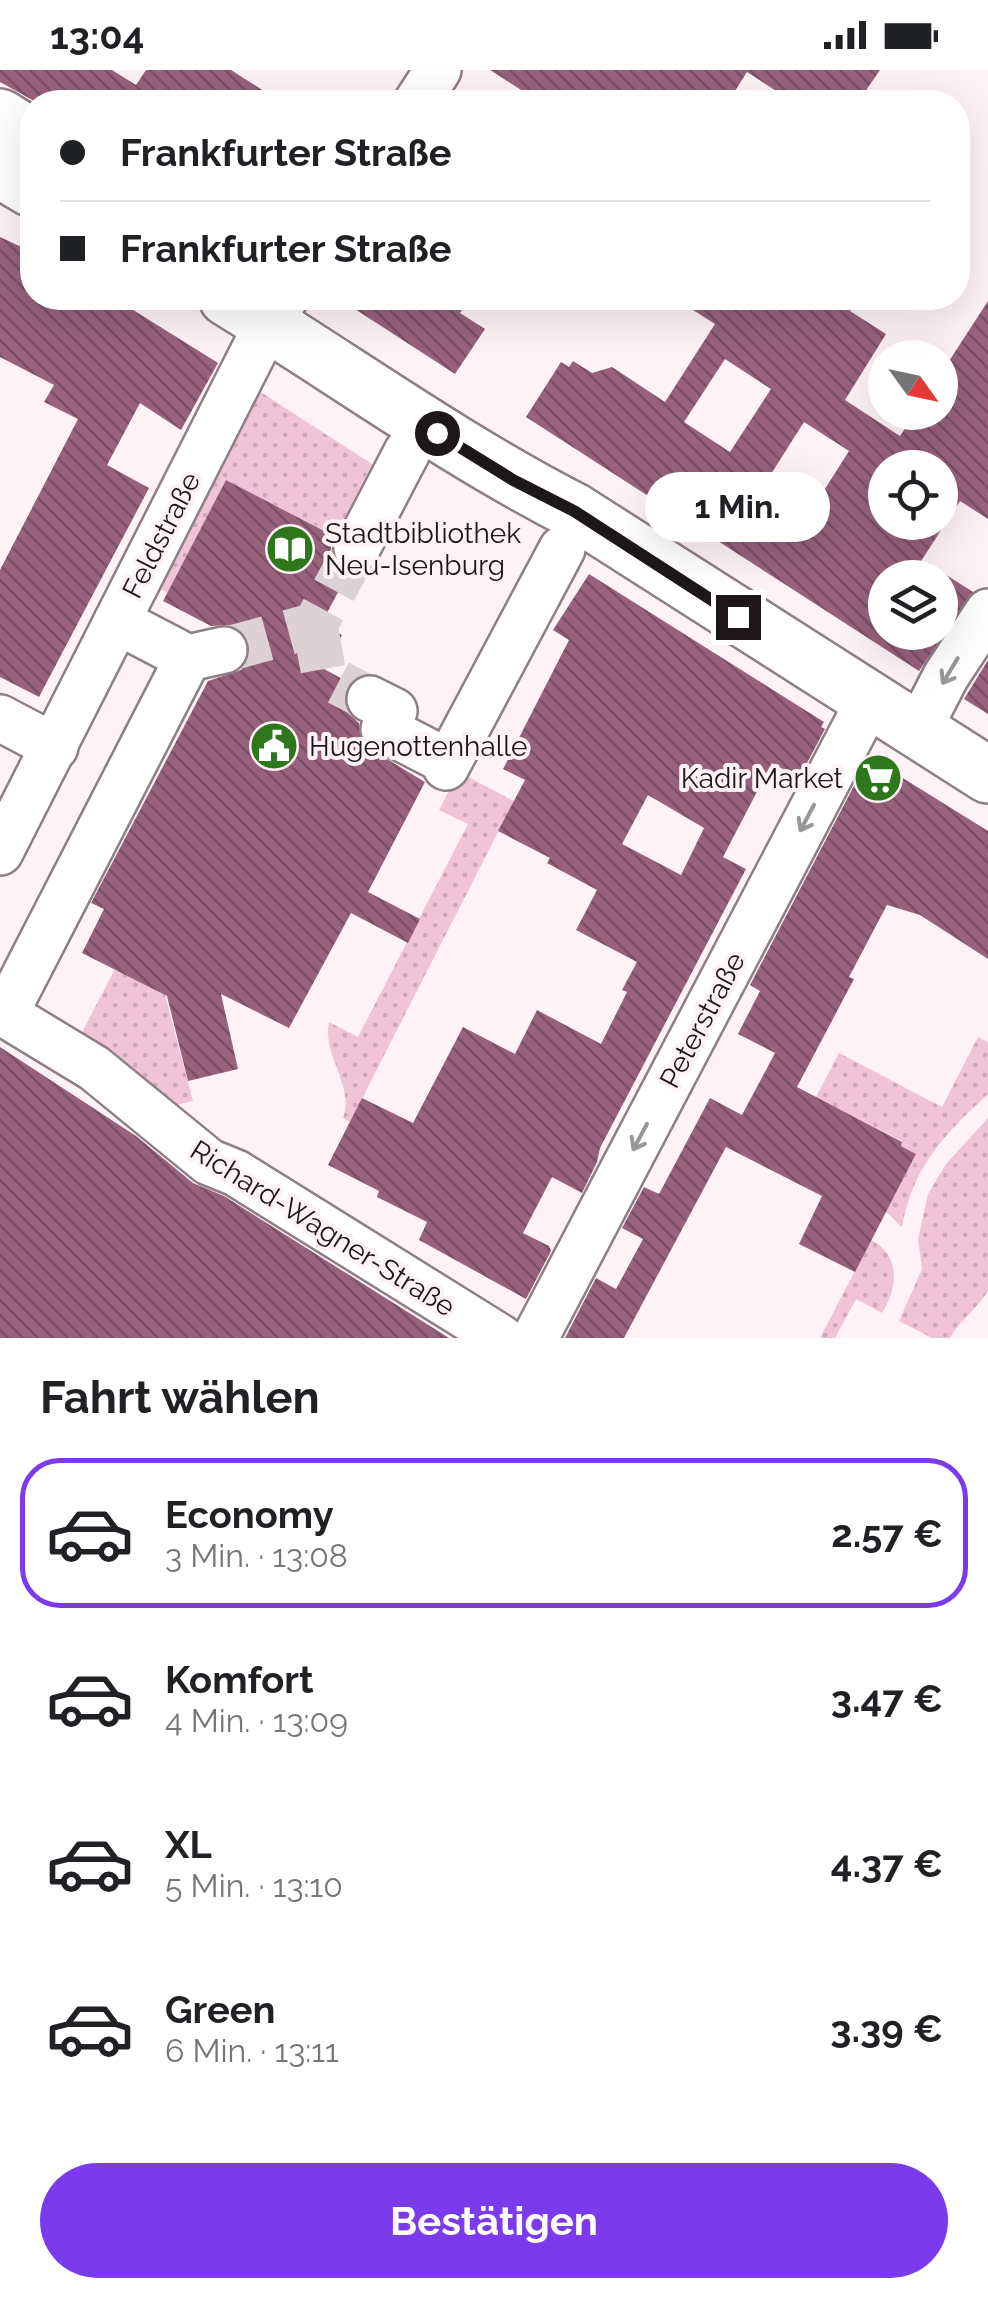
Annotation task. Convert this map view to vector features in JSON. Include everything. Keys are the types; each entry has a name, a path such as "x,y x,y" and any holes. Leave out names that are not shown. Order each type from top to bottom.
{"main road":[{"path":"270,310 437,433 513,480 568,530 869,701 988,776"}],"street":[{"name":"Feldstraße","path":"0,852 117,622 261,310"},
{"path":"356,548 407,452"},
{"path":"370,699 394,711 384,729 447,765 568,530"},
{"path":"917,732 946,676 988,612"},
{"path":"2,1012 206,654 117,622"},
{"name":"Peterstraße","path":"535,1338 869,701"},
{"path":"0,718 54,747"},
{"name":"Richard-Wagner-Straße","path":"2,1012 94,1068 208,1162 236,1174 501,1338"}],"shaded area":[{"path":"259,391 372,464 335,536 226,480 167,593 157,587"},
{"path":"459,772 514,801 350,1122 343,1118 345,1094 330,1047 329,1022 358,1037 468,824 439,810"},
{"path":"115,969 165,995 193,1101 169,1107 77,1042"},
{"path":"978,1037 988,1042 988,1094 922,1169 902,1227 886,1212 916,1154 901,1146 902,1141 837,1108 813,1103 839,1053 942,1107"},
{"path":"988,1118 988,1291 950,1338 932,1338 899,1321 922,1269 918,1239 928,1194 946,1164"},
{"path":"871,1240 888,1254 894,1273 882,1313 856,1299 835,1338 820,1338"}],"building":[{"path":"0,70 112,70 136,85 146,70 231,70 262,90 20,90 20,93 0,82"},
{"path":"490,70 880,70 866,90 775,90 747,72 736,90 521,90"},
{"path":"0,237 20,246 20,310 133,310 218,363 181,430 140,403 107,465 149,488 39,697 0,677 0,570 78,419 44,402 54,385 0,357"},
{"path":"988,301 988,519 960,501 958,504 958,450 868,450 868,540 935,540 922,560 868,560 868,638 526,417 561,362 569,367 573,361 592,373 612,367 665,402 715,324 693,310 851,310 886,334 882,340 868,340 868,363 845,400 868,415 868,430 891,430 900,436 904,430 958,430 958,347","holes":["725,359 771,389 730,452 684,422","804,422 849,451 804,522 759,493"]},
{"path":"356,310 462,310 460,313 485,329 455,374"},
{"name":"Hugenottenhalle","path":"226,480 334,536 334,561 349,572 321,624 342,635 324,669 350,683 344,702 359,723 362,744 425,782 368,892 420,919 408,943 351,913 289,1028 221,994 238,1069 188,1081 167,996 82,953 104,909 91,903 208,681 241,670 249,657 249,643 243,632 231,625 211,626 163,601"},
{"path":"589,574 824,722 821,727 825,729 799,778 772,763 723,857 746,869 600,1148 582,1193 552,1177 523,1233 549,1246 551,1251 526,1299 419,1240 427,1222 377,1197 379,1191 328,1165 362,1098 413,1123 463,1027 515,1054 537,1010 601,1044 627,992 622,990 637,962 576,930 597,890 547,863 550,858 498,831 525,780 503,769 569,640 553,630","holes":["648,795 704,828 681,875 622,844"]},
{"path":"958,582 973,592 958,614"},
{"path":"887,650 933,650 919,671"},
{"path":"988,660 988,714 964,699"},
{"path":"869,757 988,831 988,959 920,915 887,905 849,977 854,979 797,1087 902,1142 901,1146 916,1154 855,1272 799,1244 822,1196 726,1147 624,1338 565,1338 596,1278 616,1289 643,1239 622,1228 644,1187 659,1194 710,1098 742,1115 775,1053 738,1034 760,991 750,985"},
{"path":"0,1047 136,1136 193,1183 224,1196 449,1338 0,1338"}],"tunnel":[{"path":"224,650 315,625 357,548"},
{"path":"315,625 324,675 370,699"}],"place":[{"name":"Stadtbibliothek Neu-Isenburg","path":"290,549"},
{"name":"Hugenottenhalle","path":"274,746"},
{"name":"Kadir Market","path":"878,778"}],"route":[{"path":"437,433 513,480 574,511 738,617"}]}
